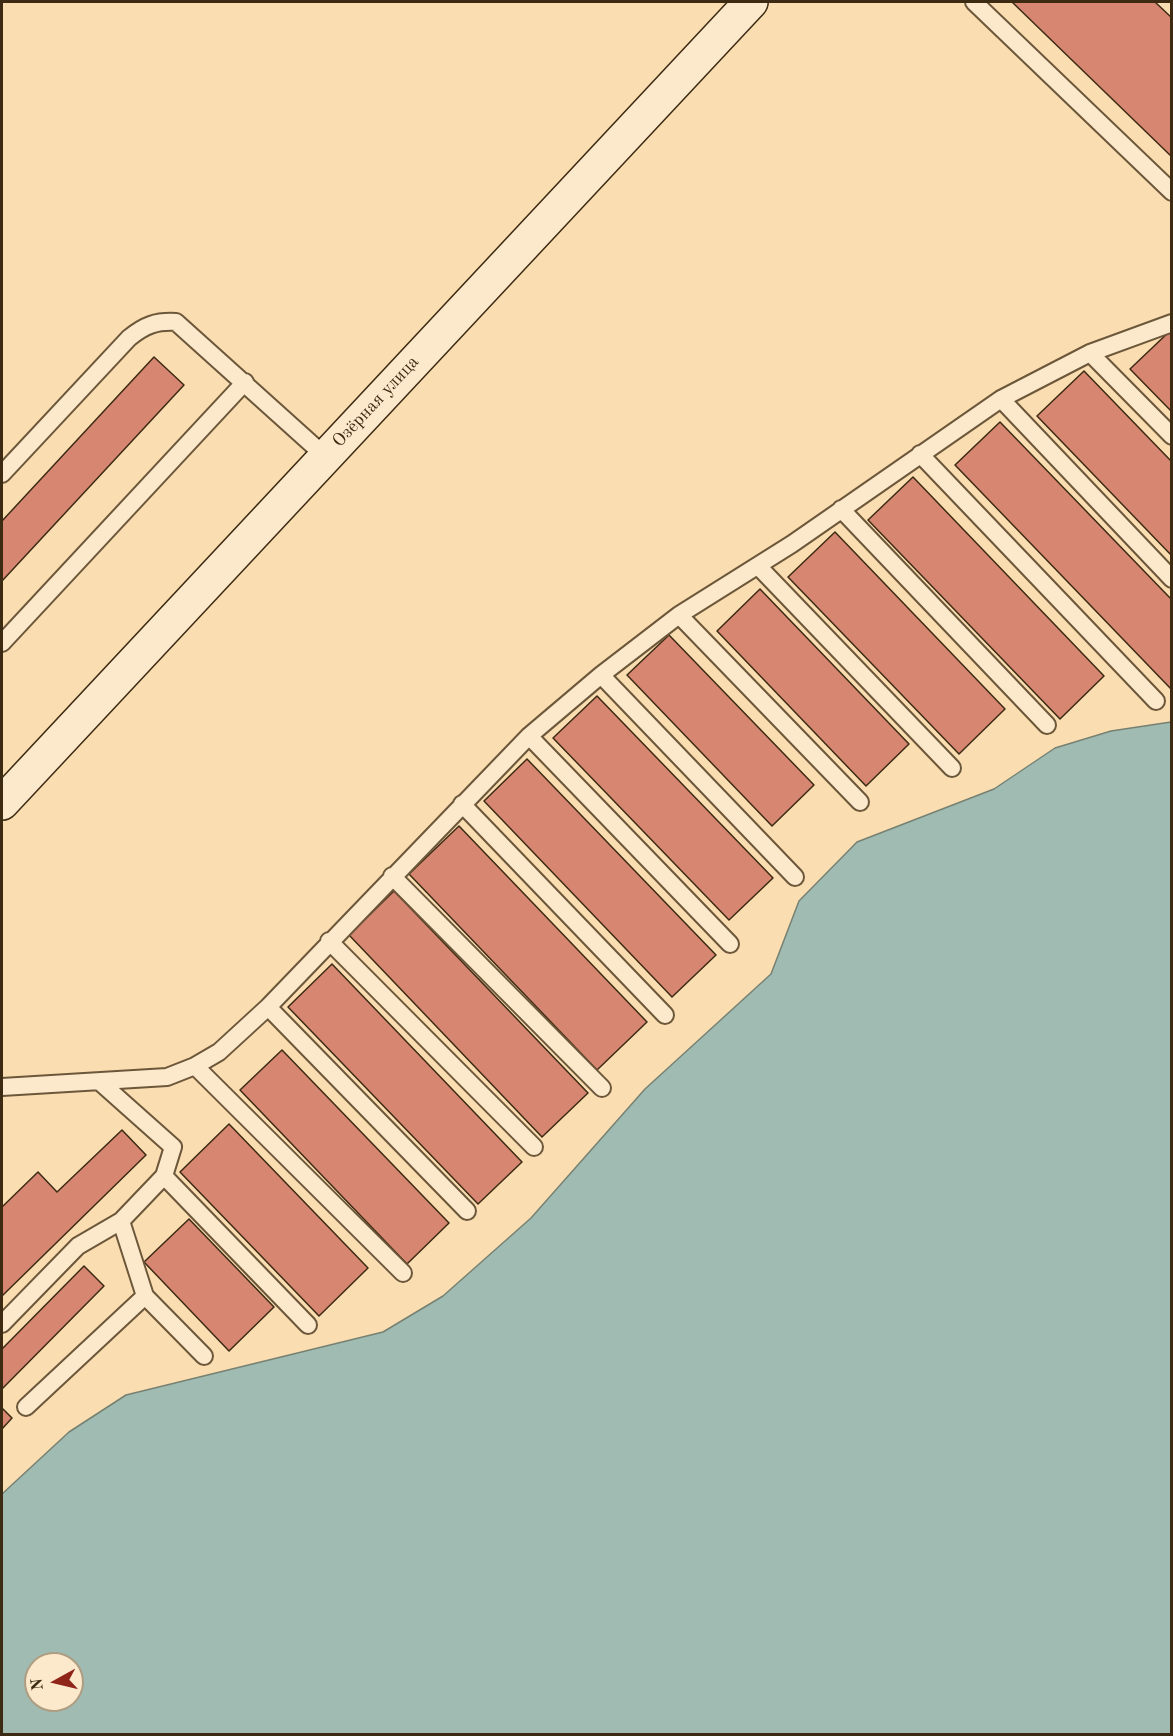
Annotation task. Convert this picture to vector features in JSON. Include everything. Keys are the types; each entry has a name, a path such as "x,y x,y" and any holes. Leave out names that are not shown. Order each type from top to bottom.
{"street":[{"name":"Озёрная улица","path":"2,803 751,2"}],"lane":[{"path":"974,2 1172,192"},
{"path":"2,474 143,326 161,321 176,322 326,457"},
{"path":"2,1087 168,1077 195,1066 219,1052 268,1007 329,941 529,736 601,675 679,615 758,566 1001,399 1090,353 1172,323"},
{"path":"1090,353 1172,436"},
{"path":"2,643 245,382"},
{"path":"1001,399 1172,579"},
{"path":"920,454 1156,701"},
{"path":"841,510 1047,725"},
{"path":"758,566 952,768"},
{"path":"679,615 860,802"},
{"path":"601,675 795,877"},
{"path":"529,736 730,944"},
{"path":"462,804 665,1015"},
{"path":"392,876 602,1088"},
{"path":"329,941 534,1146"},
{"path":"268,1007 467,1210"},
{"path":"195,1066 403,1273"},
{"path":"2,1324 78,1246 121,1221 164,1176 173,1147 99,1082"},
{"path":"164,1176 308,1324"},
{"path":"121,1221 145,1296 204,1356"},
{"path":"26,1407 145,1296"}],"water":[{"path":"1171,722 1171,1734 2,1734 2,1494 69,1432 126,1395 383,1332 443,1296 531,1218 645,1089 771,974 799,901 857,842 994,789 1055,748 1111,731"}],"building":[{"path":"1012,2 1155,2 1172,18 1172,157"},
{"path":"1172,329 1172,412 1130,369"},
{"path":"154,357 184,385 2,581 2,521"},
{"path":"1084,371 1172,462 1172,556 1037,416"},
{"path":"1000,422 1172,600 1172,690 955,465"},
{"path":"913,477 1104,676 1060,719 868,520"},
{"path":"835,532 1005,709 959,754 788,577"},
{"path":"760,589 909,744 866,786 717,631"},
{"path":"669,635 814,785 772,826 627,675"},
{"path":"597,696 773,878 729,920 553,738"},
{"path":"527,759 716,955 672,997 484,801"},
{"path":"459,826 647,1022 597,1070 409,874"},
{"path":"394,891 588,1093 542,1137 349,935"},
{"path":"332,964 522,1162 478,1204 288,1007"},
{"path":"282,1050 449,1223 407,1264 240,1090"},
{"path":"229,1124 368,1268 319,1316 180,1172"},
{"path":"122,1130 146,1155 2,1296 2,1207 38,1172 57,1192"},
{"path":"189,1219 274,1307 229,1351 144,1262"},
{"path":"84,1266 104,1286 2,1389 2,1349"},
{"path":"2,1408 12,1418 2,1429"}]}
